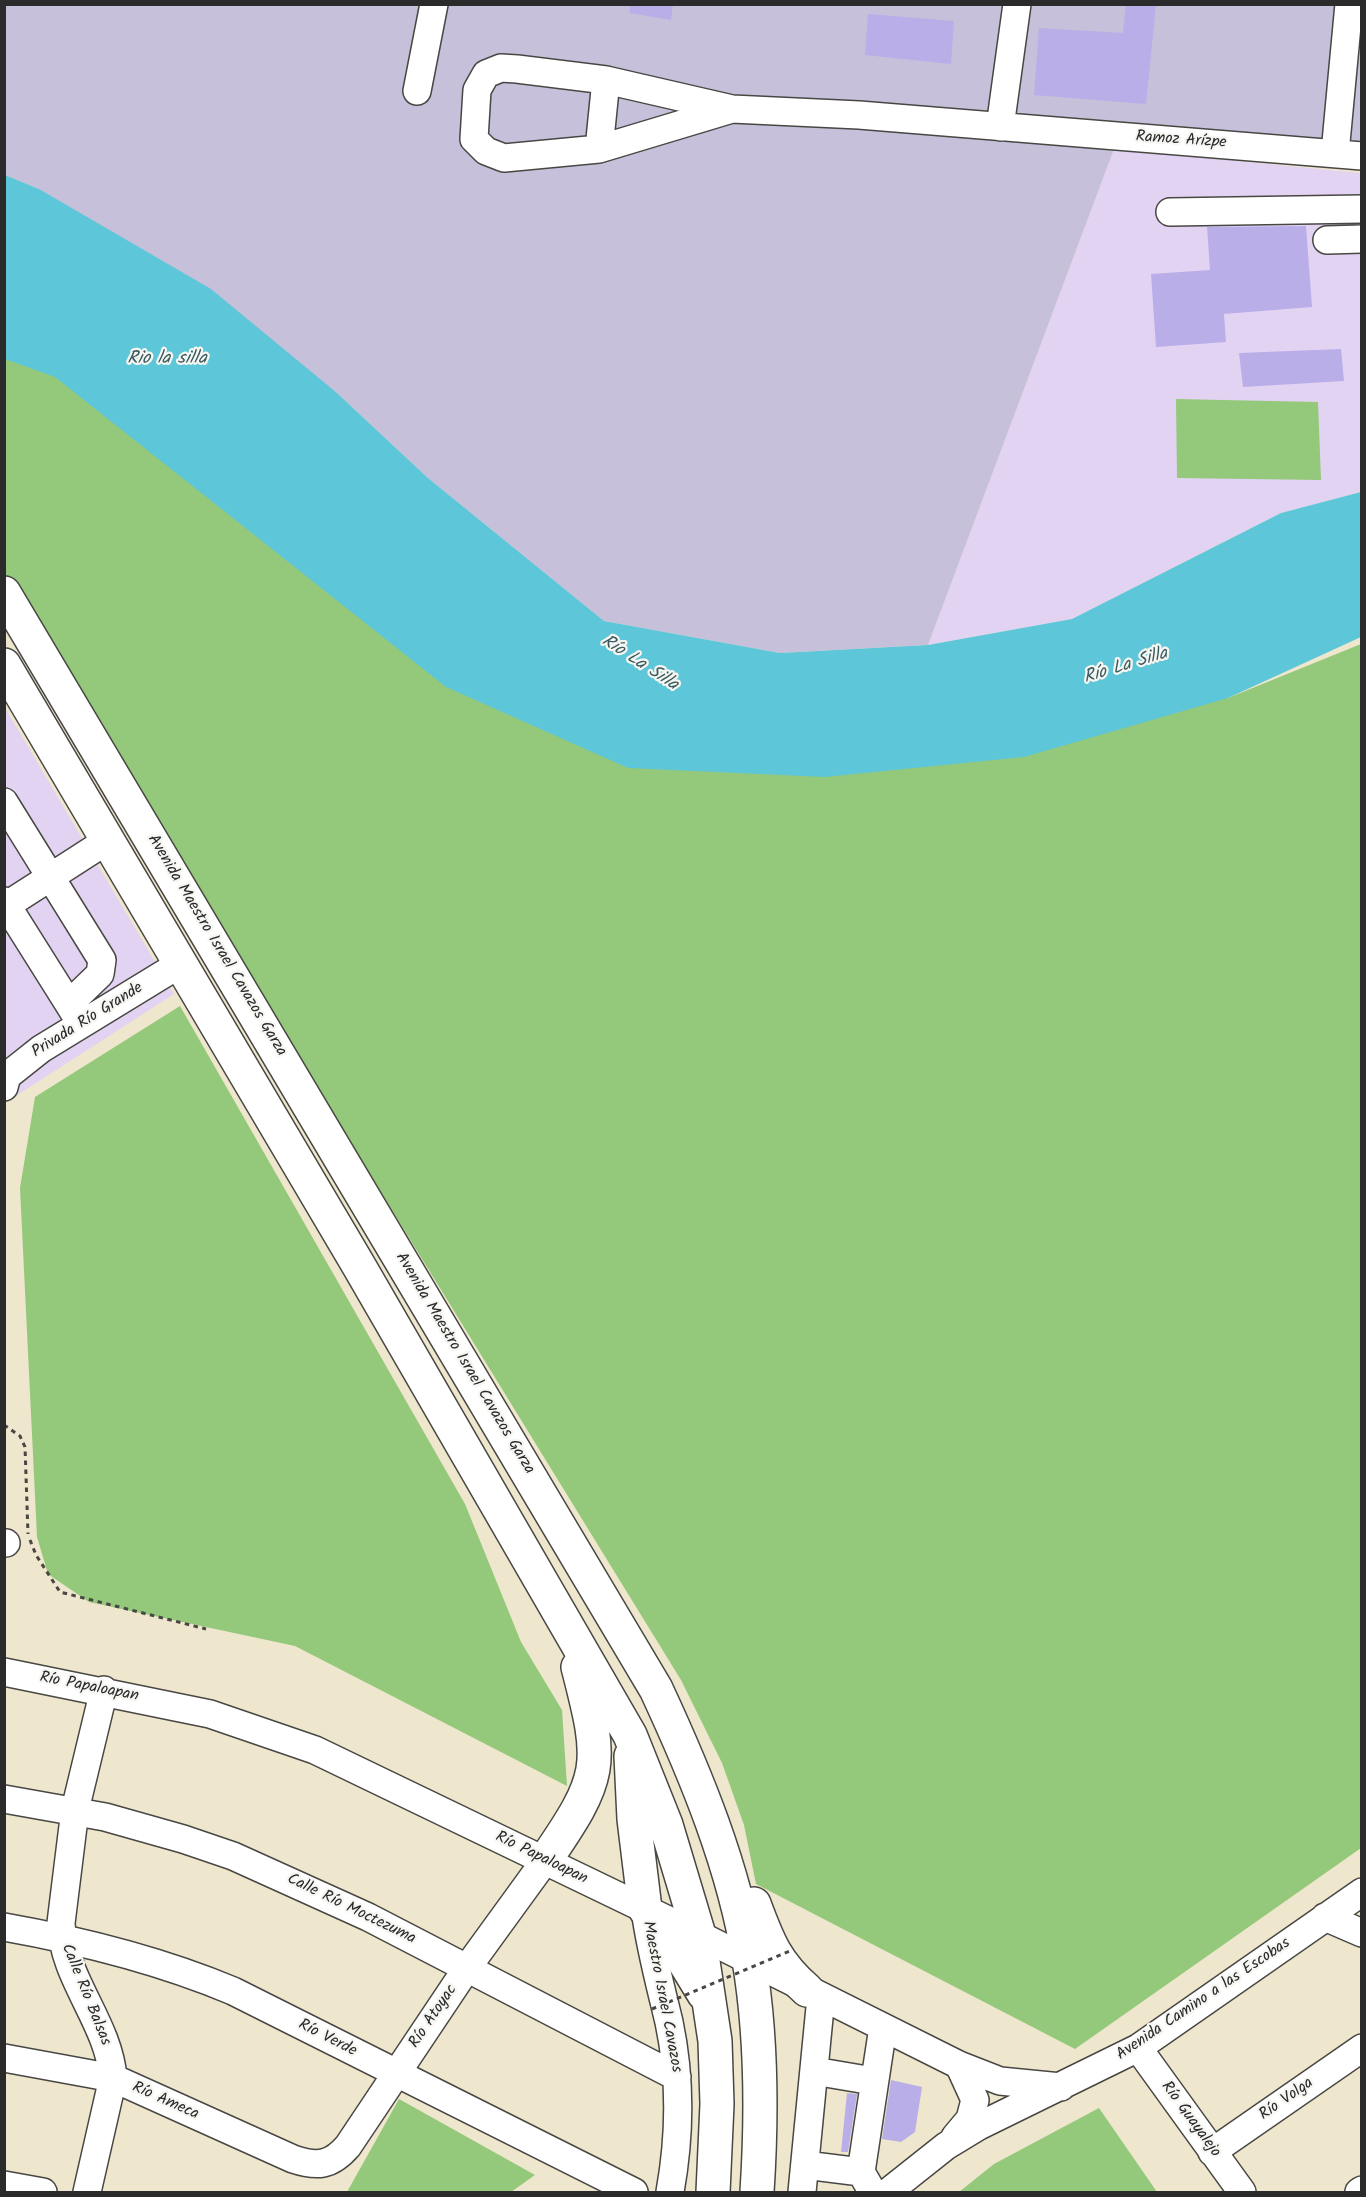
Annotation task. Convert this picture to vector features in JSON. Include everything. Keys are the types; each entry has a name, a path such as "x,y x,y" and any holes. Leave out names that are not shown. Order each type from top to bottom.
{"main road":[{"name":"Avenida Maestro Israel Cavazos Garza","path":"4,593 656,1689 689,1763 723,1861 749,1960 761,2104 757,2193"},
{"path":"4,624 42,654"},
{"path":"4,665 317,1195 630,1735 666,1824 699,1935 713,2025 717,2104 713,2193"},
{"path":"317,1195 333,1206 361,1243 381,1249 392,1243"},
{"path":"544,1862 586,1798 596,1749 591,1714 566,1622"},
{"path":"630,1735 634,1819 645,1909 685,1963 713,2025"},
{"path":"723,1861 745,1886 774,1954 790,1975 809,1991"},
{"path":"713,2025 726,2017 753,1992 778,1986 809,1991"}],"street":[{"path":"417,91 434,4"},
{"path":"1000,128 1017,4"},
{"path":"1335,153 1349,4"},
{"path":"501,68 606,80 732,109 599,149 504,158 486,152 474,139 477,90 486,74 501,68"},
{"path":"599,149 606,80"},
{"name":"Ramoz Arízpe","path":"732,109 859,115 1362,156"},
{"path":"1170,212 1362,209"},
{"path":"1327,240 1362,239"},
{"path":"4,802 52,876 102,960 102,968 96,980 75,1014 5,904 52,876 108,840"},
{"name":"Privada Río Grande","path":"5,1078 41,1049 75,1014 180,964"},
{"name":"Río Papaloapan","path":"4,1672 104,1690 210,1714 315,1750 699,1935 959,2065 1000,2081 1061,2087"},
{"name":"Calle Río Balsas","path":"87,2193 113,2078 108,2052 70,1967 61,1937 62,1906 75,1810 104,1690"},
{"name":"Calle Río Moctezuma","path":"4,1799 75,1810 183,1839 233,1856 368,1917 676,2077"},
{"name":"Río Atoyac","path":"320,2166 341,2154 467,1968 544,1862"},
{"name":"Avenida Camino a las Escobas","path":"888,2193 946,2146 1006,2112 1138,2048 1361,1894"},
{"name":"Maestro Israel Cavazos","path":"645,1909 652,1960 669,2023 676,2077 678,2131 670,2193"},
{"path":"1325,1917 1362,1933"},
{"name":"Río Verde","path":"4,1927 61,1937 184,1971 233,1991 634,2193"},
{"path":"802,2193 814,2071 809,1991"},
{"path":"805,2165 867,2182 873,2081 883,2027"},
{"name":"Río Guayalejo","path":"1138,2048 1242,2193"},
{"name":"Río Volga","path":"1212,2152 1362,2048"},
{"name":"Río Ameca","path":"4,2058 113,2078 293,2159 320,2166"},
{"path":"946,2146 965,2127 974,2109 973,2091 959,2065"},
{"path":"814,2071 873,2081"},
{"path":"4,2186 43,2193"}],"path":[{"path":"4,1425 23,1441 27,1531 36,1555 56,1588 64,1593 206,1629"},
{"path":"652,2009 790,1952"}],"shaded area":[{"path":"4,5 1361,5 1361,169 1114,149 928,645 780,653 604,621 428,478 337,393 39,189 5,175"},
{"path":"1114,149 1361,173 1361,492 1281,513 1072,619 928,645"},
{"path":"4,706 174,994 5,1103 4,1103"}],"green space":[{"path":"5,291 529,686 1228,698 1361,644 1361,1848 1075,2049 756,1884 744,1825 722,1763 681,1680 5,581"},
{"path":"1176,399 1318,402 1321,480 1177,478"},
{"path":"180,1006 465,1504 521,1642 562,1710 567,1786 295,1646 89,1602 48,1574 37,1537 20,1188 35,1097"},
{"path":"399,2099 535,2175 511,2192 347,2192"},
{"path":"1099,2108 1157,2192 959,2192 994,2164"}],"water":[{"name":"Rio la silla","path":"5,175 39,189 211,289 337,393 428,478 604,621 780,653 928,645 1072,619 1281,513 1361,492 1361,637 1228,698 1024,757 825,777 628,768 446,687 55,377 5,359"}],"building":[{"path":"630,4 673,4 671,20 630,13"},
{"path":"1126,4 1156,4 1146,104 1034,95 1039,28 1123,33"},
{"path":"868,14 954,21 951,64 865,55"},
{"path":"1306,226 1312,307 1224,314 1226,342 1156,347 1151,274 1210,270 1207,227"},
{"path":"1341,349 1344,381 1243,387 1239,353"},
{"path":"891,2080 922,2087 915,2132 901,2142 882,2139"},
{"path":"847,2093 857,2094 848,2152 841,2152"}],"water label":[{"name":"Río La Silla","path":"639,664"},
{"name":"Río La Silla","path":"1126,667"}]}
